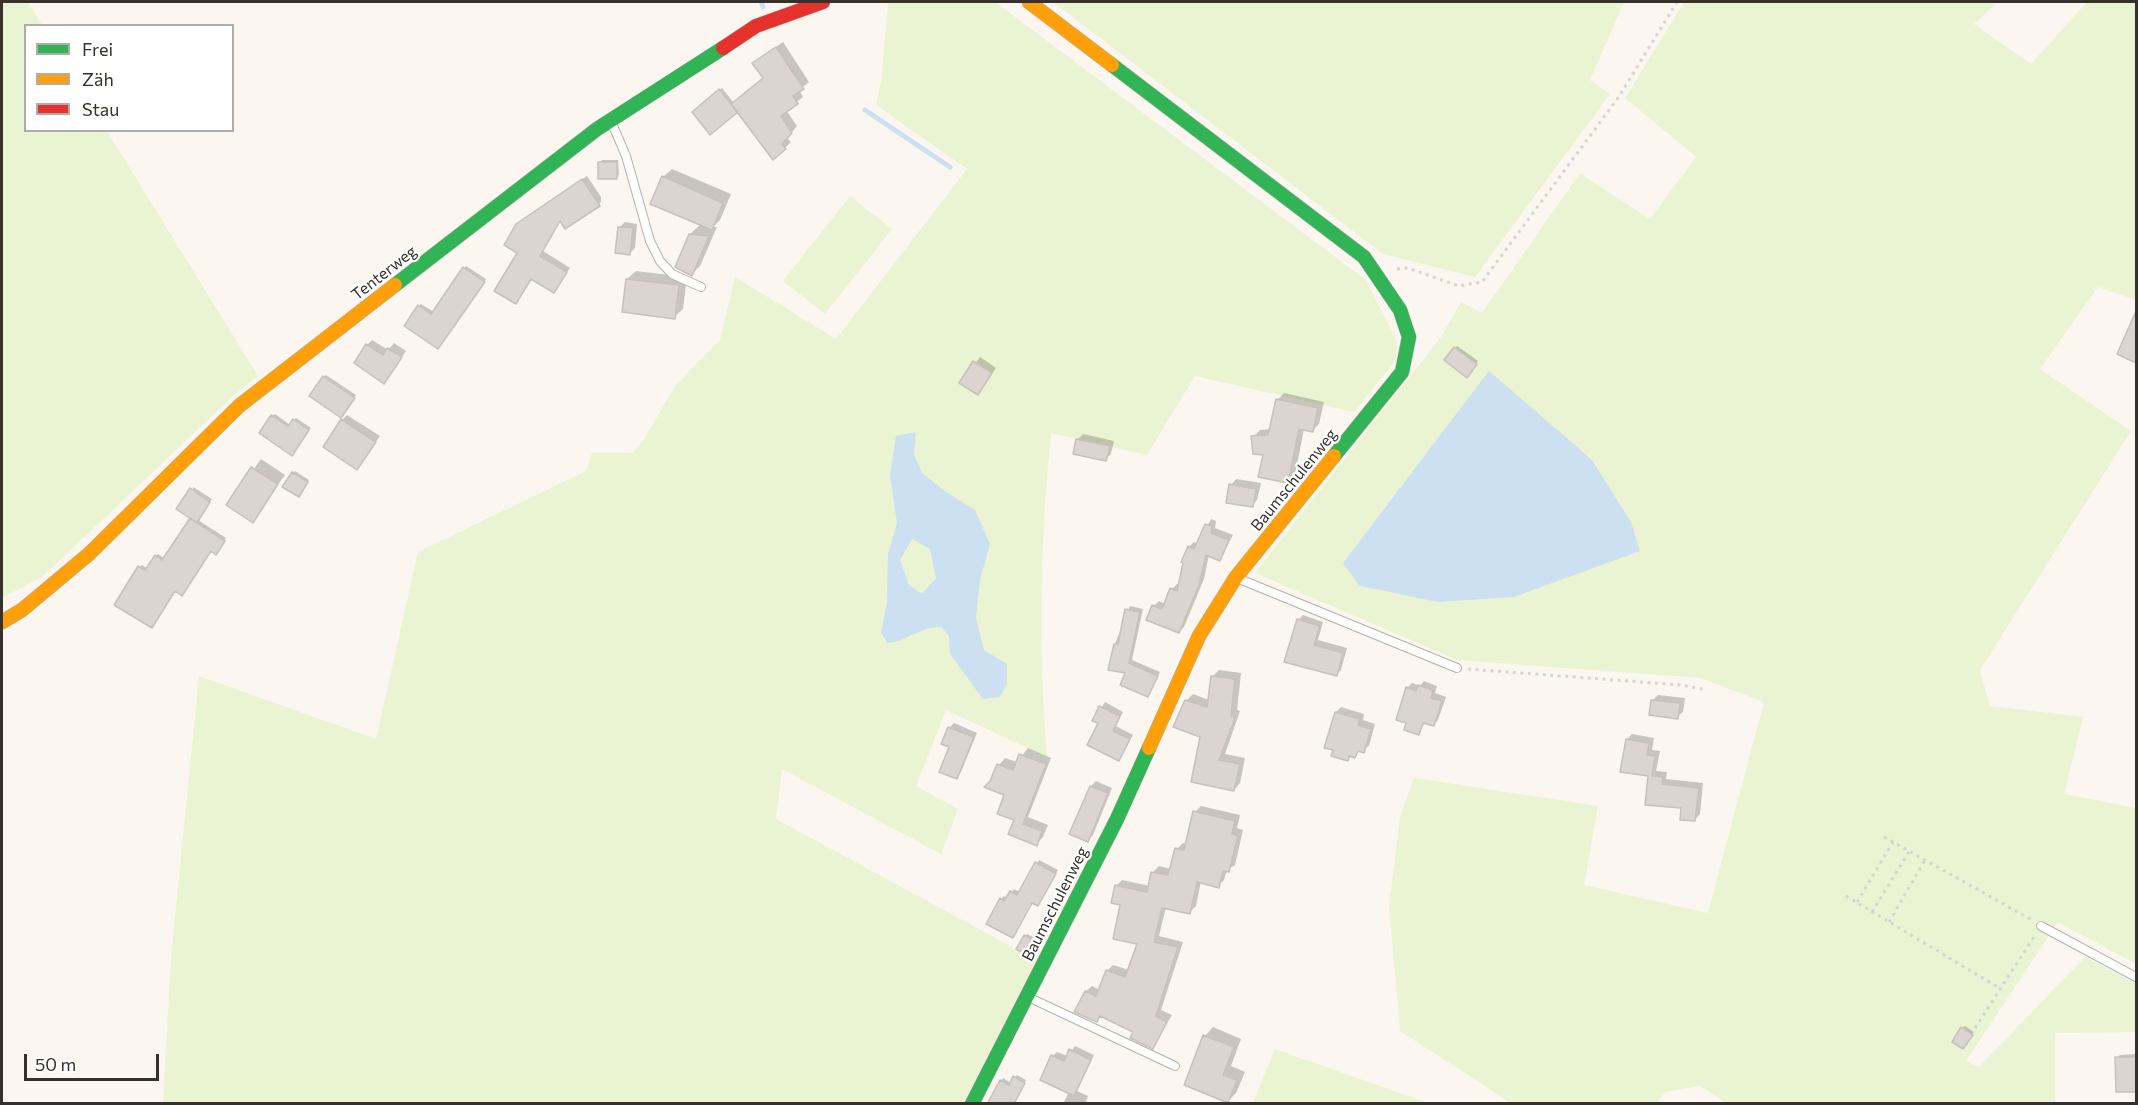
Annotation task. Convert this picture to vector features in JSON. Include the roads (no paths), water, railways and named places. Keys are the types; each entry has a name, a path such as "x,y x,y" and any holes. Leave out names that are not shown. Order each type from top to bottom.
{"street":[{"name":"Tenterweg","path":"2,622 22,610 89,554 239,406 610,121 756,26 823,2"},
{"name":"Baumschulenweg","path":"972,1104 1117,819 1199,636 1236,577 1402,372 1408,350 1407,325 1364,257 1029,2"}],"lane":[{"path":"610,121 627,156 650,241 660,261 672,274 701,287"},
{"path":"1236,577 1457,668"},
{"path":"2042,926 2136,977"},
{"path":"1027,996 1175,1066"}],"water":[{"path":"1489,371 1592,460 1631,522 1640,551 1514,597 1438,602 1360,586 1343,563"},
{"path":"916,432 914,454 922,473 946,492 975,510 990,544 980,580 976,618 984,650 1007,664 1007,684 1000,697 983,699 950,654 949,636 941,627 933,627 887,643 881,632 887,603 888,554 897,523 890,475 896,436","holes":["912,539 930,549 936,578 922,594 909,585 900,560"]}],"waterway":[{"path":"761,2 763,7"},
{"path":"865,110 950,167"}]}
